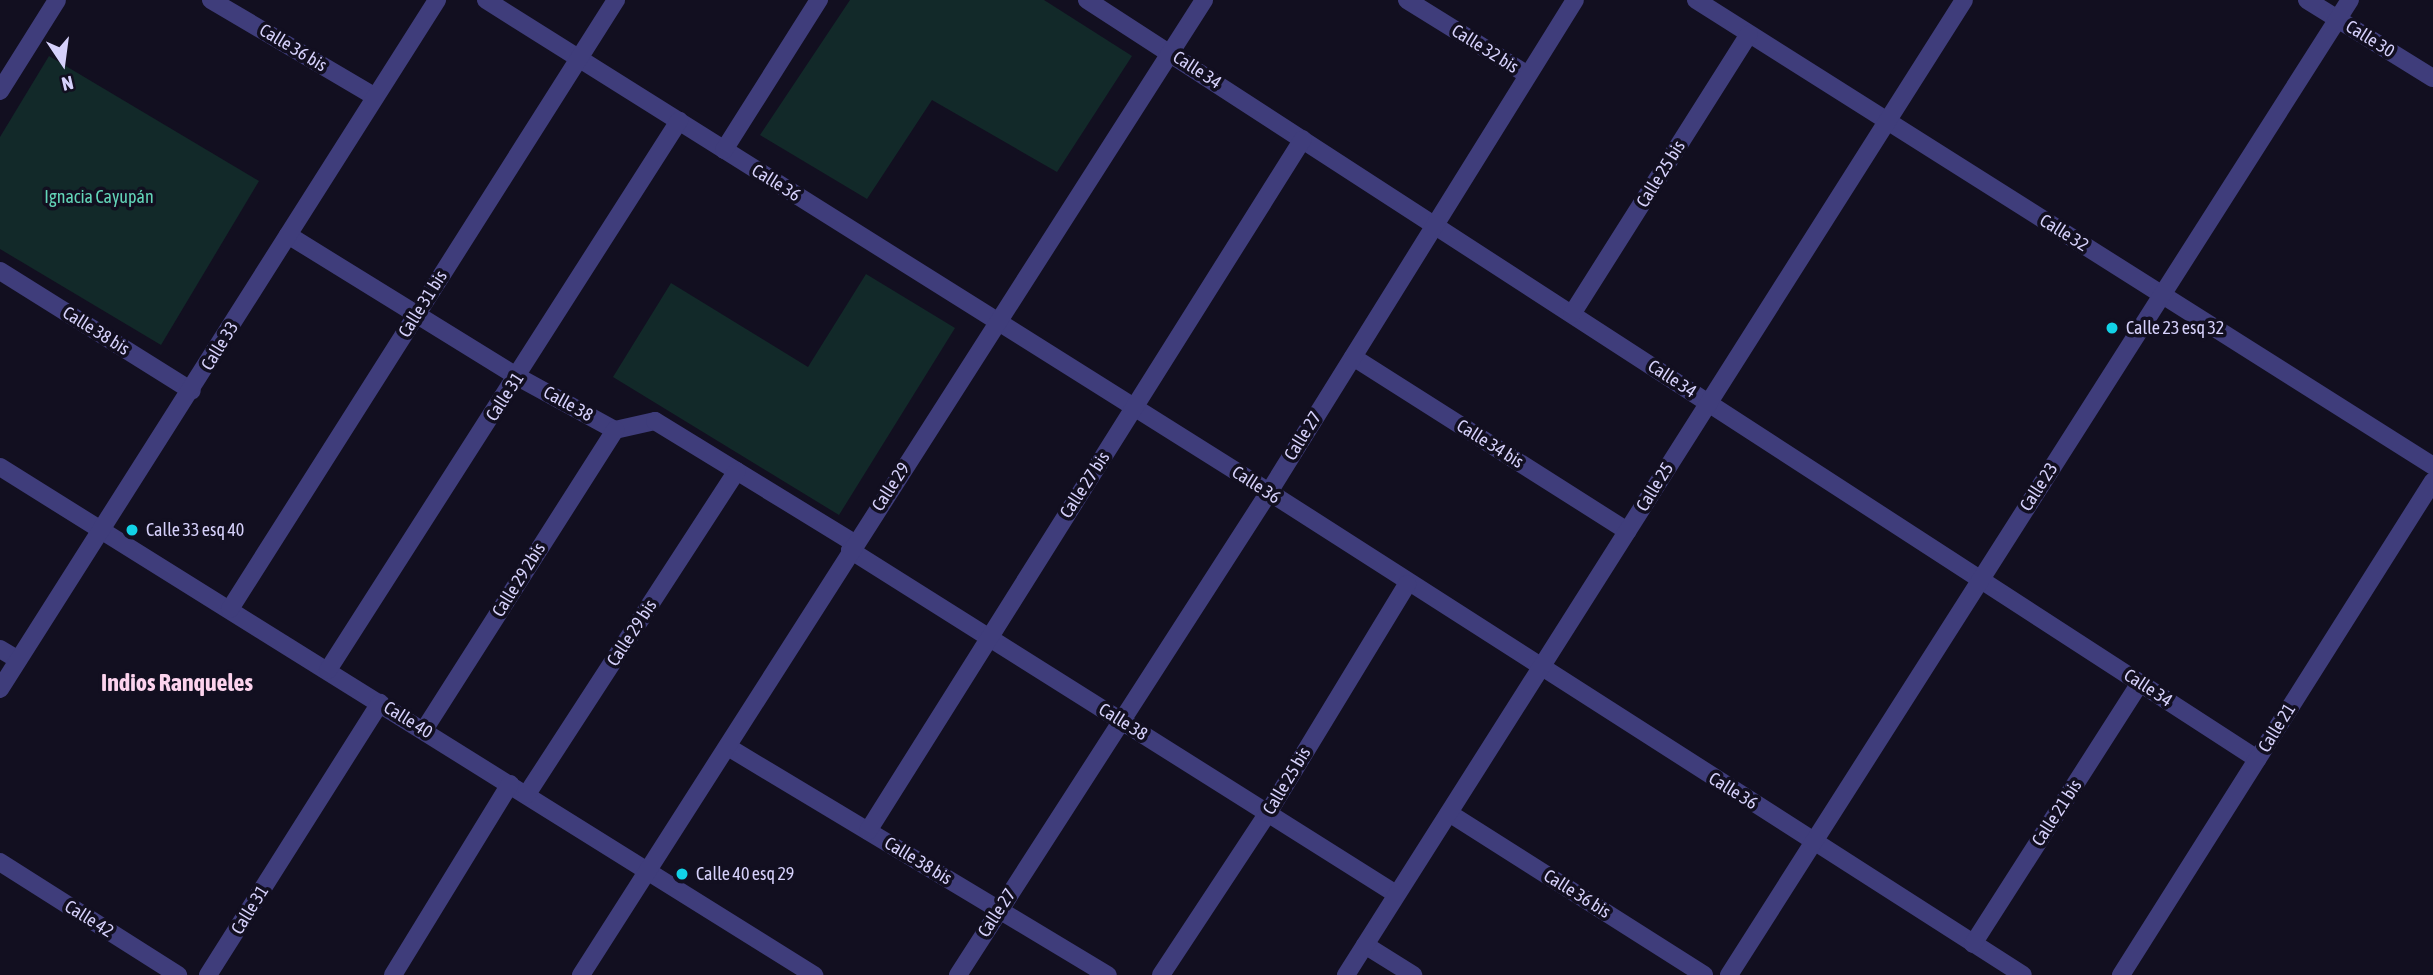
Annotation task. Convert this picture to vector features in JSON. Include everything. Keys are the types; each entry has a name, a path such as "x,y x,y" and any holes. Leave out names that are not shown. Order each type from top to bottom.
{"street":[{"path":"0,91 57,0"},
{"name":"Calle 36 bis","path":"211,0 374,96"},
{"name":"Calle 33","path":"0,689 104,530 374,96 437,0"},
{"name":"Calle 36","path":"486,0 1269,492 1407,584 2023,975"},
{"name":"Calle 31 bis","path":"230,609 616,0"},
{"path":"724,150 819,0"},
{"name":"Calle 34","path":"1087,0 2257,759"},
{"name":"Calle 29","path":"581,975 729,747 852,547 1172,54 1204,0"},
{"name":"Calle 32 bis","path":"1407,0 1528,75"},
{"name":"Calle 27","path":"958,975 1269,492 1575,0"},
{"name":"Calle 32","path":"1696,0 2433,466"},
{"name":"Calle 25","path":"1346,975 1542,670 1885,120 1964,0"},
{"name":"Calle 30","path":"2307,0 2433,78"},
{"name":"Calle 23","path":"1729,975 2350,0"},
{"name":"Calle 25 bis","path":"1572,314 1749,33"},
{"name":"Calle 31","path":"328,670 518,377 679,121"},
{"name":"Calle 27 bis","path":"868,831 987,637 1303,139"},
{"name":"Calle 38","path":"288,234 518,377 615,430 655,421 737,471 987,637 1396,894"},
{"name":"Calle 38 bis","path":"0,271 192,391"},
{"name":"Calle 34 bis","path":"1353,358 1627,531"},
{"name":"Calle 29 2bis","path":"424,730 615,430"},
{"name":"Calle 40","path":"0,467 814,975"},
{"name":"Calle 29 bis","path":"527,794 737,471"},
{"name":"Calle 21","path":"2121,975 2433,481"},
{"name":"Calle 25 bis","path":"1161,975 1268,813 1407,584"},
{"path":"0,649 18,660"},
{"name":"Calle 21 bis","path":"1973,944 2140,683"},
{"name":"Calle 31","path":"208,975 380,703"},
{"name":"Calle 38 bis","path":"729,747 1108,975"},
{"path":"393,975 510,784"},
{"name":"Calle 36 bis","path":"1449,813 1704,975"},
{"name":"Calle 42","path":"0,862 178,975"},
{"path":"1365,945 1413,975"}],"green space":[{"path":"850,0 1044,0 1132,56 1057,172 932,100 867,199 760,135"},
{"name":"Ignacia Cayupán","path":"49,56 259,181 161,345 0,249 0,137"},
{"path":"866,274 955,328 839,515 613,377 671,283 808,367"}],"place":[{"name":"Calle 23 esq 32","path":"2112,328"},
{"name":"Calle 33 esq 40","path":"132,530"},
{"name":"Calle 40 esq 29","path":"682,874"}],"district":[{"name":"Indios Ranqueles","path":"177,683"}]}
